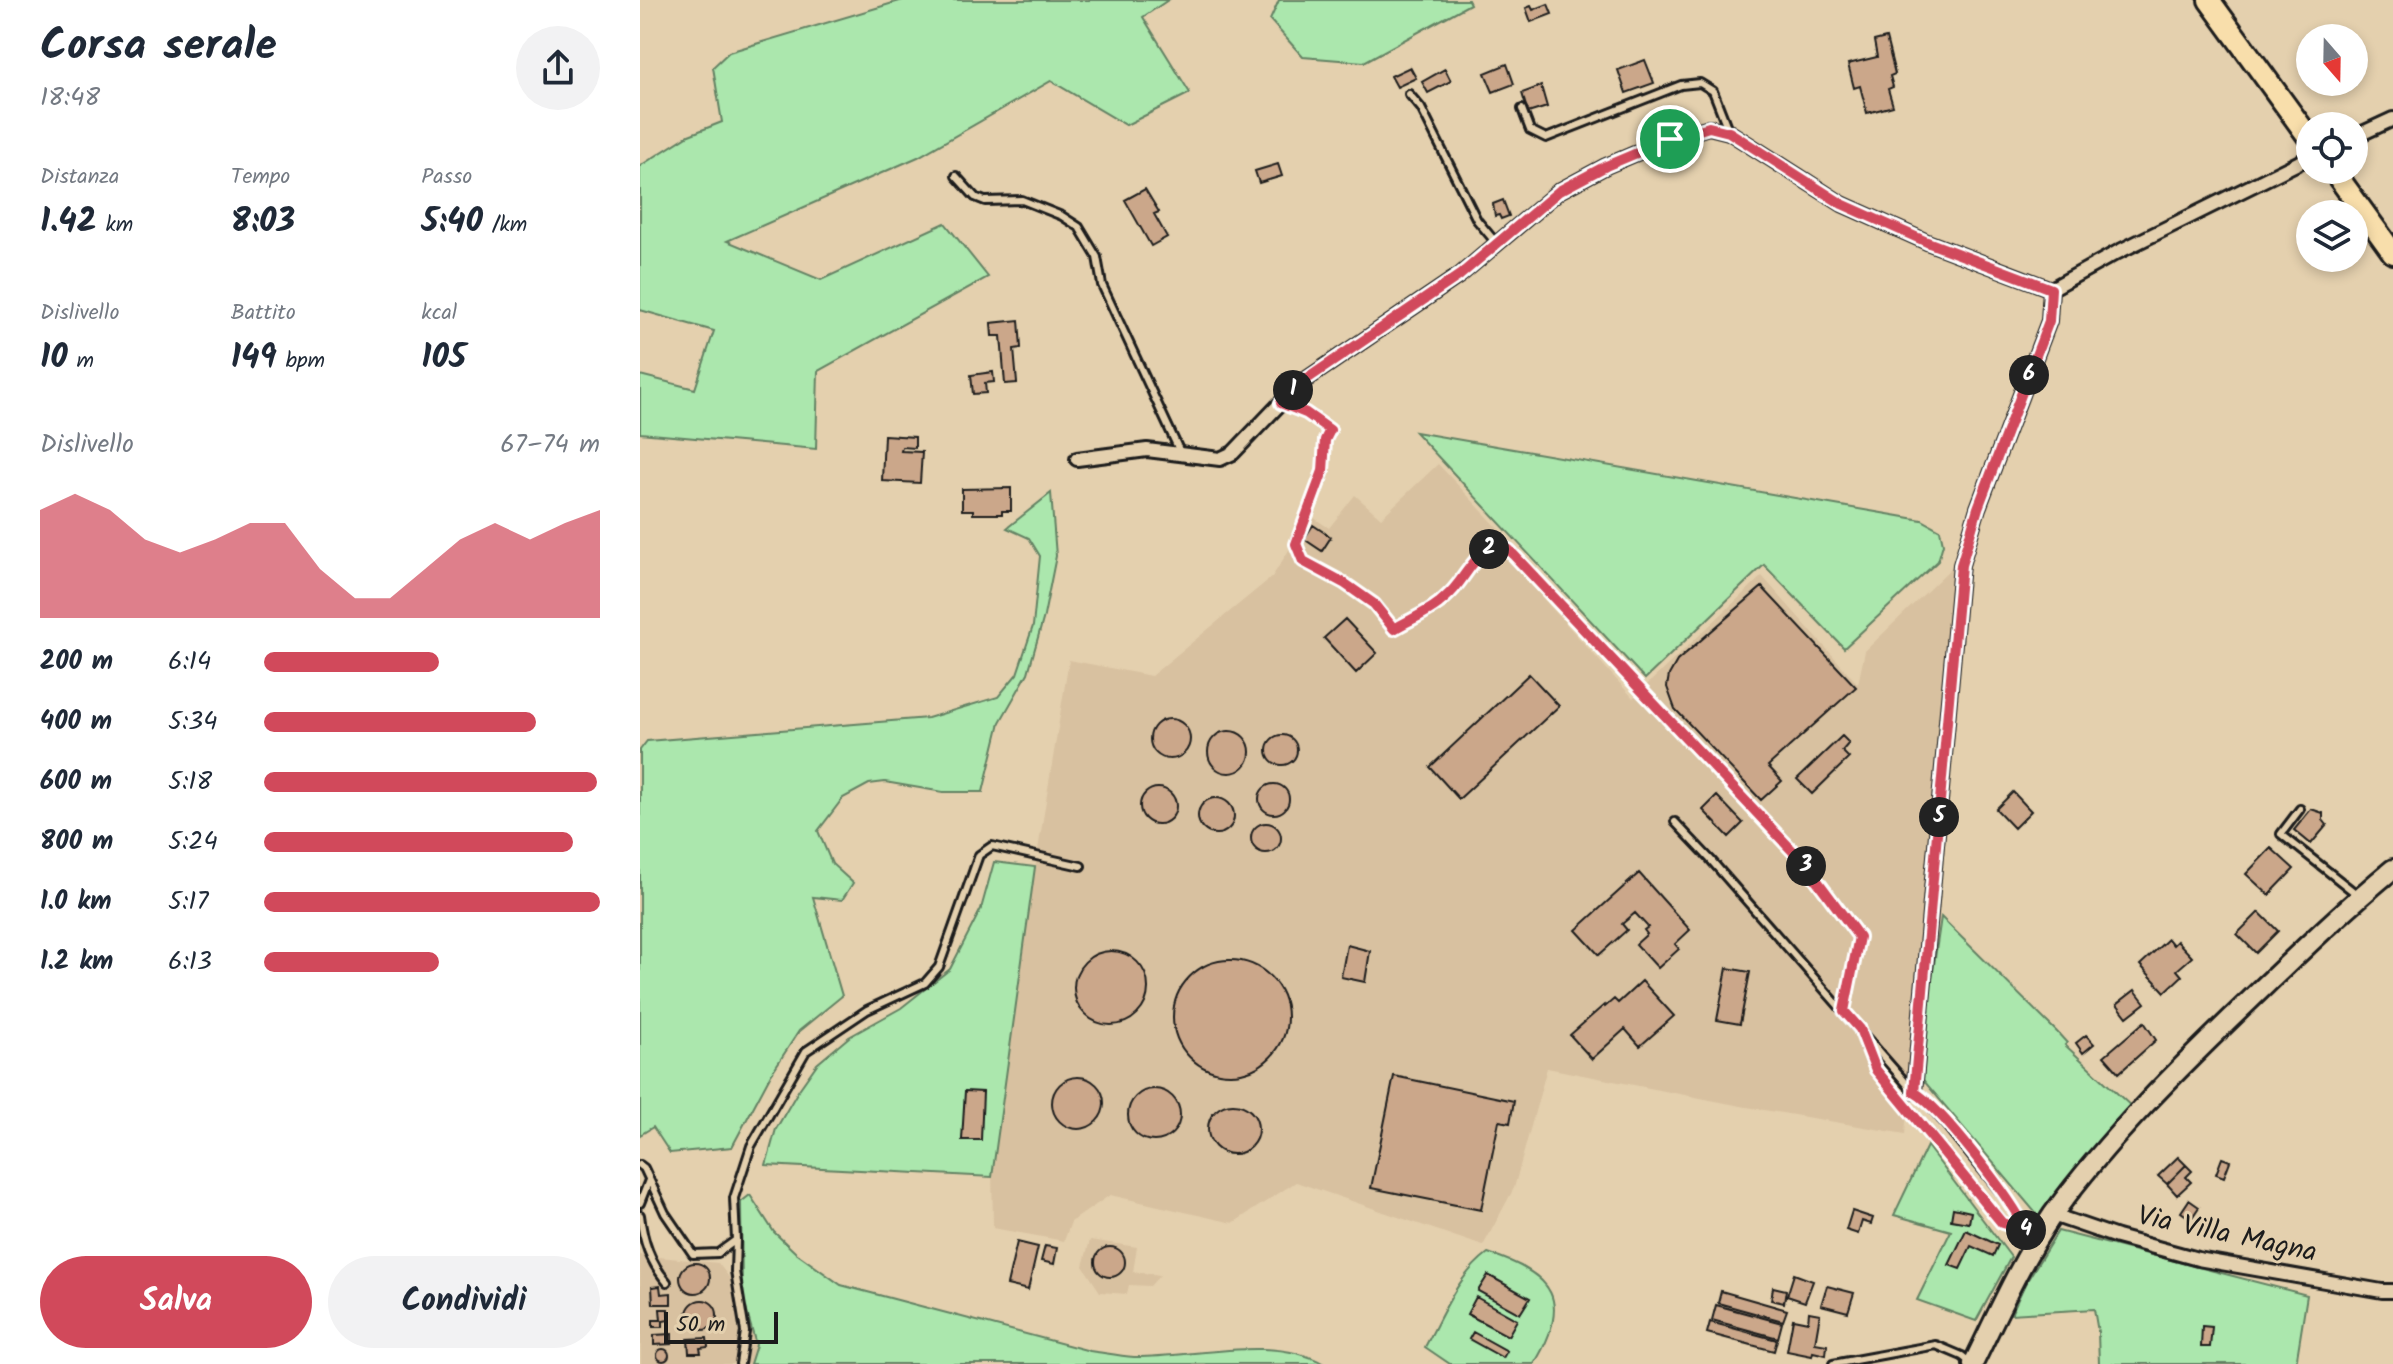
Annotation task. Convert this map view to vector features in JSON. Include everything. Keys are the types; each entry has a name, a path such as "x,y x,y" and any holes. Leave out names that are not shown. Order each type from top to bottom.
{"main road":[{"path":"2209,0 2296,120"},
{"path":"2343,184 2393,253"}],"street":[{"path":"2368,131 2393,119"},
{"path":"1077,459 1147,450 1220,459 1233,453 1298,385 1460,275 1559,191 1606,166 1670,139 1709,127 1729,132 1842,204 1927,242 2051,289 2116,253 2296,163"},
{"path":"1914,1092 1961,565 1978,508 2049,321 2051,289"},
{"path":"1972,1364 2032,1236 2053,1215 2111,1141 2195,1054 2359,896 2393,869"},
{"name":"Via Villa Magna","path":"2053,1215 2117,1237 2198,1259 2393,1291"}],"lane":[{"path":"1522,109 1530,130 1546,138 1681,85 1700,83 1713,91 1729,132"},
{"path":"1409,94 1421,108 1477,220 1497,244"},
{"path":"956,176 975,197 985,201 1022,200 1062,216 1079,227 1097,257 1102,285 1180,452"},
{"path":"1281,403 1306,413 1330,430 1325,440 1323,471 1296,544 1303,561 1344,583 1374,604 1394,629 1436,605 1483,553 1492,547 1502,546 1509,550 1804,863 1859,937 1844,1011"},
{"path":"2300,809 2281,834 2359,896"},
{"path":"1675,822 1969,1150 2032,1236"},
{"path":"740,1364 745,1332 735,1271 734,1198 751,1146 806,1051 867,1010 925,983 939,967 979,855 992,846 1081,866"},
{"path":"1860,1029 1876,1070 2002,1223 2032,1236"},
{"path":"640,1165 665,1213 693,1254 718,1253 736,1240"},
{"path":"640,1203 649,1178"},
{"path":"640,1215 643,1237 654,1267 667,1282"},
{"path":"1833,1364 1936,1345 1962,1356 1972,1364"}],"shaded area":[{"path":"1438,464 1514,545 1504,555 1633,698 1762,576 1858,684 1865,651 1953,566 1905,1134 1547,1068 1514,1188 1483,1246 1296,1182 1233,1223 1110,1195 1071,1222 1064,1241 993,1228 992,1166 1069,660 1151,676 1272,577 1289,550 1305,512 1329,528 1355,495 1381,518"},
{"path":"1090,1240 1137,1247 1133,1272 1160,1275 1150,1286 1129,1285 1127,1294 1100,1292 1083,1266"},
{"path":"640,1255 718,1263 742,1294 756,1345 750,1364 641,1364"}],"green space":[{"path":"903,0 1168,0 1143,17 1190,93 1126,125 1051,81 918,157 727,241 821,280 945,223 988,277 818,371 816,449 640,433 640,375 695,389 714,331 640,310 640,166 689,135 722,122 713,67 729,52"},
{"path":"1279,0 1468,0 1470,4 1364,62 1303,57 1270,20"},
{"path":"1415,432 1922,520 1940,530 1943,544 1938,561 1844,648 1764,565 1645,679"},
{"path":"1051,493 1056,556 1044,616 1028,673 1000,722 983,792 943,792 885,782 869,784 843,798 818,831 832,864 853,883 842,900 813,897 842,996 799,1031 771,1074 732,1147 670,1153 653,1127 640,1135 640,750 647,741 928,718 998,697 1017,674 1033,626 1040,556 1029,538 1007,528"},
{"path":"994,862 1035,867 992,1177 766,1165 776,1129 817,1064 849,1037 901,1008 950,969 981,909"},
{"path":"1941,917 2057,1032 2067,1043 2065,1045 2133,1108 2077,1166 2039,1217 1918,1074"},
{"path":"1927,1146 2011,1257 1976,1321 1917,1300 1951,1231 1894,1215"},
{"path":"750,1195 774,1232 796,1253 841,1285 1090,1351 1134,1357 1282,1350 1324,1364 750,1364 756,1345 742,1294 741,1202"},
{"path":"2058,1231 2307,1295 2296,1364 2099,1364 2094,1309 2011,1314 2025,1284"},
{"path":"1488,1253 1529,1270 1550,1293 1554,1307 1553,1323 1534,1364 1450,1364 1425,1347 1468,1272"}],"building":[{"path":"1548,4 1552,14 1531,22 1526,8 1531,6 1533,10"},
{"path":"1886,38 1895,74 1890,76 1893,87 1888,89 1893,106 1867,113 1860,86 1854,88 1848,64 1877,57 1874,41"},
{"path":"1645,60 1654,83 1626,93 1618,70"},
{"path":"1507,64 1514,84 1493,92 1485,73"},
{"path":"1410,67 1416,78 1397,87 1391,76"},
{"path":"1445,69 1451,81 1428,93 1422,82"},
{"path":"1541,86 1547,107 1528,113 1522,93"},
{"path":"1278,164 1282,176 1259,183 1255,171"},
{"path":"1145,189 1159,212 1154,214 1167,237 1151,246 1125,200"},
{"path":"1503,200 1509,216 1501,219 1499,215 1495,216 1493,204"},
{"path":"1019,320 1021,348 1014,349 1017,383 1005,384 1001,336 992,336 991,323"},
{"path":"993,372 994,382 985,383 986,393 973,394 971,375"},
{"path":"884,435 915,437 915,448 902,447 901,451 922,452 920,483 882,481"},
{"path":"1011,488 1011,511 973,514 973,510 962,510 962,489"},
{"path":"1313,525 1331,537 1322,551 1304,539"},
{"path":"1762,587 1856,687 1768,766 1782,781 1761,800 1675,709 1667,687 1669,675 1677,661"},
{"path":"1345,619 1377,653 1356,673 1324,638"},
{"path":"1529,674 1559,706 1459,799 1430,767"},
{"path":"1170,719 1184,725 1190,739 1184,753 1170,759 1156,753 1150,739 1156,725"},
{"path":"1229,731 1244,737 1250,752 1244,767 1229,773 1214,767 1208,752 1214,737"},
{"path":"1282,735 1293,739 1297,750 1293,761 1282,765 1271,761 1267,750 1271,739"},
{"path":"1842,736 1849,743 1842,751 1849,758 1812,794 1797,779"},
{"path":"1274,784 1285,788 1289,799 1285,810 1274,814 1263,810 1259,799 1263,788"},
{"path":"1158,788 1171,793 1176,806 1171,819 1158,824 1145,819 1140,806 1145,793"},
{"path":"2013,792 2031,811 2014,828 1996,809"},
{"path":"1717,796 1743,823 1729,837 1703,810"},
{"path":"1216,798 1229,803 1234,816 1229,829 1216,834 1203,829 1198,816 1203,803"},
{"path":"2311,809 2323,813 2327,825 2311,844 2294,830"},
{"path":"1266,823 1277,827 1281,838 1277,849 1266,853 1255,849 1251,838 1255,827"},
{"path":"2271,848 2294,869 2269,895 2246,874"},
{"path":"1639,873 1690,930 1675,944 1679,949 1658,968 1636,944 1647,934 1644,930 1648,927 1635,913 1622,924 1627,930 1599,955 1576,930"},
{"path":"2259,912 2278,931 2256,953 2237,934"},
{"path":"2168,939 2173,945 2177,941 2192,957 2177,970 2182,976 2165,992 2140,965"},
{"path":"1347,945 1370,951 1365,982 1341,977"},
{"path":"1104,951 1118,951 1132,957 1142,967 1148,988 1142,1009 1132,1019 1118,1025 1104,1025 1090,1019 1080,1009 1074,995 1074,981 1080,967 1090,957"},
{"path":"1230,960 1252,964 1271,976 1283,995 1287,1017 1283,1039 1271,1058 1252,1070 1230,1074 1208,1070 1189,1058 1177,1039 1173,1017 1177,995 1189,976 1208,964"},
{"path":"1727,968 1750,972 1740,1024 1717,1020"},
{"path":"1642,981 1674,1016 1640,1046 1625,1029 1592,1059 1570,1035 1604,1005 1614,999 1618,1003"},
{"path":"2135,990 2145,1003 2127,1017 2117,1004"},
{"path":"2144,1022 2156,1040 2119,1073 2104,1056"},
{"path":"2086,1035 2094,1044 2083,1053 2076,1043"},
{"path":"1394,1076 1514,1101 1510,1123 1499,1121 1481,1210 1371,1188"},
{"path":"1078,1077 1096,1085 1104,1103 1096,1121 1078,1129 1060,1121 1052,1103 1060,1085"},
{"path":"1154,1089 1172,1097 1180,1115 1172,1133 1154,1141 1136,1133 1128,1115 1136,1097"},
{"path":"965,1091 983,1092 981,1140 962,1140"},
{"path":"1233,1104 1251,1111 1258,1129 1251,1147 1233,1154 1215,1147 1208,1129 1215,1111"},
{"path":"2178,1157 2186,1165 2167,1184 2158,1176"},
{"path":"2222,1158 2230,1161 2224,1177 2216,1174"},
{"path":"2186,1165 2192,1171 2186,1177 2191,1182 2177,1195 2167,1184"},
{"path":"2189,1200 2199,1207 2191,1219 2181,1212"},
{"path":"1953,1208 1971,1212 1969,1223 1951,1220"},
{"path":"1852,1211 1873,1218 1871,1224 1862,1221 1858,1234 1846,1230"},
{"path":"1966,1230 1998,1245 1993,1256 1971,1246 1960,1269 1949,1265"},
{"path":"1017,1242 1038,1247 1028,1290 1007,1285"},
{"path":"1045,1246 1057,1248 1054,1264 1041,1261"},
{"path":"1110,1247 1121,1251 1125,1262 1121,1273 1110,1277 1099,1273 1095,1262 1099,1251"},
{"path":"695,1263 706,1267 710,1278 706,1289 695,1293 684,1289 680,1278 684,1267"},
{"path":"1794,1274 1813,1281 1805,1302 1787,1296"},
{"path":"1488,1275 1530,1298 1520,1314 1478,1291"},
{"path":"660,1286 661,1294 671,1293 671,1304 653,1304 652,1287"},
{"path":"1827,1286 1854,1293 1848,1312 1821,1305"},
{"path":"1773,1287 1786,1290 1784,1303 1771,1300"},
{"path":"1721,1291 1787,1310 1783,1321 1718,1303"},
{"path":"1476,1297 1517,1320 1508,1336 1467,1314"},
{"path":"702,1300 713,1304 717,1315 713,1326 702,1330 691,1326 687,1315 691,1304"},
{"path":"1716,1305 1782,1323 1778,1338 1712,1320"},
{"path":"660,1309 668,1309 669,1320 663,1321 663,1327 653,1327 653,1320 661,1320"},
{"path":"1809,1312 1820,1314 1815,1343 1827,1345 1826,1355 1813,1352 1812,1356 1787,1351 1793,1319 1808,1322"},
{"path":"1710,1322 1777,1340 1774,1351 1707,1333"},
{"path":"2202,1326 2212,1327 2210,1347 2201,1347"},
{"path":"1473,1332 1507,1351 1503,1358 1469,1339"},
{"path":"672,1334 672,1344 654,1345 654,1335"},
{"path":"707,1338 708,1347 700,1348 701,1353 689,1353 688,1339"},
{"path":"663,1349 669,1355 663,1361 657,1355"}],"route":[{"path":"1709,127 1729,132 1842,204 1927,242 2051,289 2049,321 1978,508 1961,565 1914,1092 1924,1098 1969,1150 2017,1212 2026,1230 2002,1223 1876,1070 1860,1029 1844,1011 1859,937 1804,863 1509,550 1502,546 1492,547 1483,553 1436,605 1394,629 1374,604 1344,583 1303,561 1296,544 1323,471 1325,440 1330,430 1306,413 1281,403 1298,385 1331,361 1460,275 1559,191 1606,166 1670,139 1709,127"}]}
